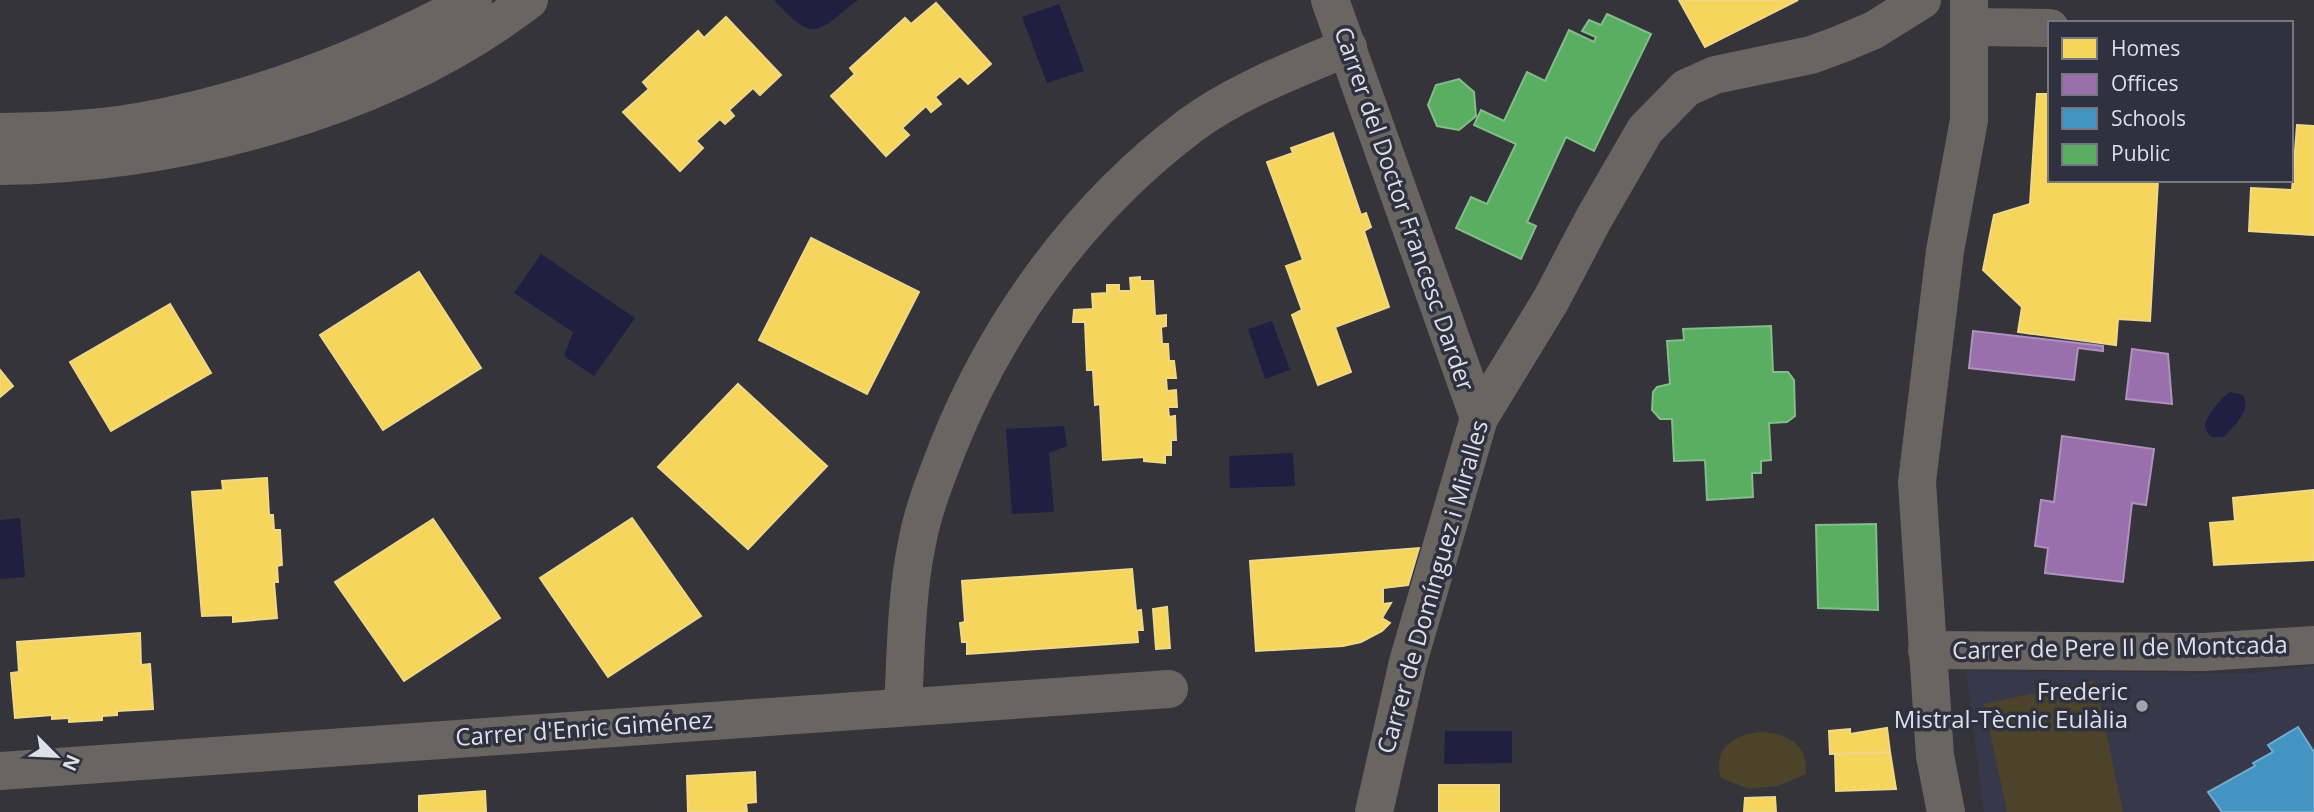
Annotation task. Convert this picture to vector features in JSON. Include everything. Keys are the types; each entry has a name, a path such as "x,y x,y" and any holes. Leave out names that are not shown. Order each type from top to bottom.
{"street":[{"path":"0,166 117,158 232,138 300,116 418,31 473,0"},
{"path":"0,132 137,122 205,107 319,72 418,31 498,24 529,0"},
{"name":"Carrer del Doctor Francesc Darder","path":"1330,0 1479,418"},
{"name":"Carrer de Domínguez i Miralles","path":"1374,812 1408,662 1479,418 1551,300 1645,130 1686,88 1715,75 1811,55 1841,44 1874,30 1922,0"},
{"path":"1946,812 1935,756 1917,482 1945,251 1969,120 1970,13 2048,28"},
{"path":"903,706 906,632 917,542 935,480 962,412 991,355 1030,292 1082,226 1138,169 1193,124 1257,85 1348,47"},
{"name":"Carrer de Pere II de Montcada","path":"1927,650 2204,652 2314,645"},
{"name":"Carrer d'Enric Giménez","path":"0,771 1169,689"}],"shaded area":[{"path":"774,0 858,0 815,29 798,23"},
{"path":"1059,4 1084,71 1047,83 1022,17"},
{"path":"541,254 635,318 594,376 564,356 573,332 514,293"},
{"path":"1272,321 1290,370 1265,379 1248,329"},
{"path":"2230,392 2243,395 2244,412 2224,437 2211,437 2205,426 2207,418"},
{"path":"1064,426 1067,446 1049,453 1054,512 1012,514 1006,429"},
{"path":"1293,453 1295,486 1230,488 1229,456"},
{"path":"20,518 25,577 0,579 0,520"},
{"name":"Frederic Mistral-Tècnic Eulàlia","path":"2314,666 2314,812 1984,812 1966,671 2249,673"},
{"path":"2095,680 2123,812 2007,812 1984,704"},
{"path":"1445,731 1512,731 1512,763 1444,764"},
{"path":"1761,732 1779,735 1794,742 1803,755 1806,774 1778,786 1749,789 1721,778 1720,759 1728,745 1742,736"}],"building: Homes":[{"path":"1679,0 1798,0 1705,47"},
{"path":"936,3 991,64 968,84 960,76 935,97 941,104 931,112 926,106 902,128 909,135 886,156 831,96 855,74 850,68 905,18 911,24"},
{"path":"726,17 781,75 760,95 753,88 729,110 734,116 725,124 720,119 696,141 703,148 680,171 623,112 649,89 643,82 698,31 704,38"},
{"path":"2037,94 2048,94 2048,182 2158,182 2150,321 2118,319 2116,345 2018,332 2022,307 1983,270 1994,215 2030,204"},
{"path":"2297,125 2314,126 2314,235 2249,231 2251,188 2292,190"},
{"path":"1333,133 1361,215 1366,213 1371,227 1364,231 1389,307 1335,327 1351,372 1318,385 1292,315 1302,310 1286,266 1303,260 1267,162 1293,153 1291,148"},
{"path":"811,238 919,292 867,394 759,340"},
{"path":"419,272 481,368 383,430 320,335"},
{"path":"1140,277 1140,281 1153,281 1155,316 1166,315 1166,326 1161,327 1162,344 1168,344 1169,361 1174,361 1176,378 1166,378 1167,391 1176,390 1177,407 1168,407 1169,417 1175,416 1176,440 1171,440 1171,455 1165,455 1165,463 1144,461 1144,457 1103,460 1100,404 1095,405 1093,370 1087,370 1085,322 1073,322 1074,310 1093,309 1092,294 1107,293 1107,285 1119,285 1119,291 1131,291 1130,278"},
{"path":"170,304 211,373 111,431 70,362"},
{"path":"0,370 13,386 0,397"},
{"path":"738,384 827,466 748,549 658,467"},
{"path":"267,478 269,515 273,515 274,530 280,530 282,565 277,566 278,582 274,582 277,618 233,622 233,615 202,616 192,492 223,490 222,481"},
{"path":"2314,490 2314,560 2214,565 2210,523 2235,521 2233,498"},
{"path":"632,518 701,616 608,677 540,578"},
{"path":"433,519 500,618 404,681 335,582"},
{"path":"1419,548 1408,585 1383,588 1383,604 1391,603 1382,618 1390,623 1382,631 1361,642 1343,646 1256,651 1250,561"},
{"path":"1132,569 1136,611 1141,610 1143,630 1137,630 1138,642 967,654 967,642 962,642 960,623 965,622 962,581"},
{"path":"1167,607 1170,648 1156,649 1153,609"},
{"path":"140,633 141,665 150,664 153,709 117,711 117,715 102,716 102,720 69,722 69,718 52,719 52,715 15,718 11,673 19,672 17,642"},
{"path":"1887,728 1890,752 1830,754 1829,731 1850,729 1850,734"},
{"path":"1890,752 1896,789 1836,791 1835,754"},
{"path":"755,772 756,802 746,803 747,812 688,812 687,776"},
{"path":"1439,785 1499,785 1499,812 1439,812"},
{"path":"485,791 486,812 419,812 419,796"},
{"path":"1775,797 1776,812 1744,812 1745,798"}],"building: Offices":[{"path":"1973,331 2103,346 2103,351 2078,348 2074,380 1969,368"},
{"path":"2132,349 2168,354 2172,404 2126,399"},
{"path":"2062,436 2154,449 2146,505 2132,503 2123,582 2045,573 2048,548 2035,546 2041,500 2054,502"}],"building: Schools":[{"path":"2298,727 2314,752 2314,812 2222,812 2208,792 2255,766 2253,763 2273,752 2268,745"}],"building: Public":[{"path":"1607,14 1651,34 1594,151 1566,137 1527,222 1536,226 1521,259 1456,228 1471,197 1487,204 1516,144 1474,125 1481,110 1504,121 1527,72 1545,81 1569,30 1594,42 1596,37 1582,31 1589,20 1601,25"},
{"path":"1459,79 1474,92 1476,116 1459,130 1437,126 1428,105 1436,85"},
{"path":"1771,326 1773,372 1788,372 1794,380 1795,416 1787,422 1769,423 1771,460 1761,461 1761,473 1752,473 1753,497 1707,500 1705,460 1674,461 1672,419 1660,419 1652,410 1653,392 1657,387 1670,384 1667,341 1684,340 1683,329"},
{"path":"1876,524 1878,610 1818,608 1816,525"}],"place":[{"name":"Frederic Mistral-Tècnic Eulàlia","path":"2142,706"}]}
